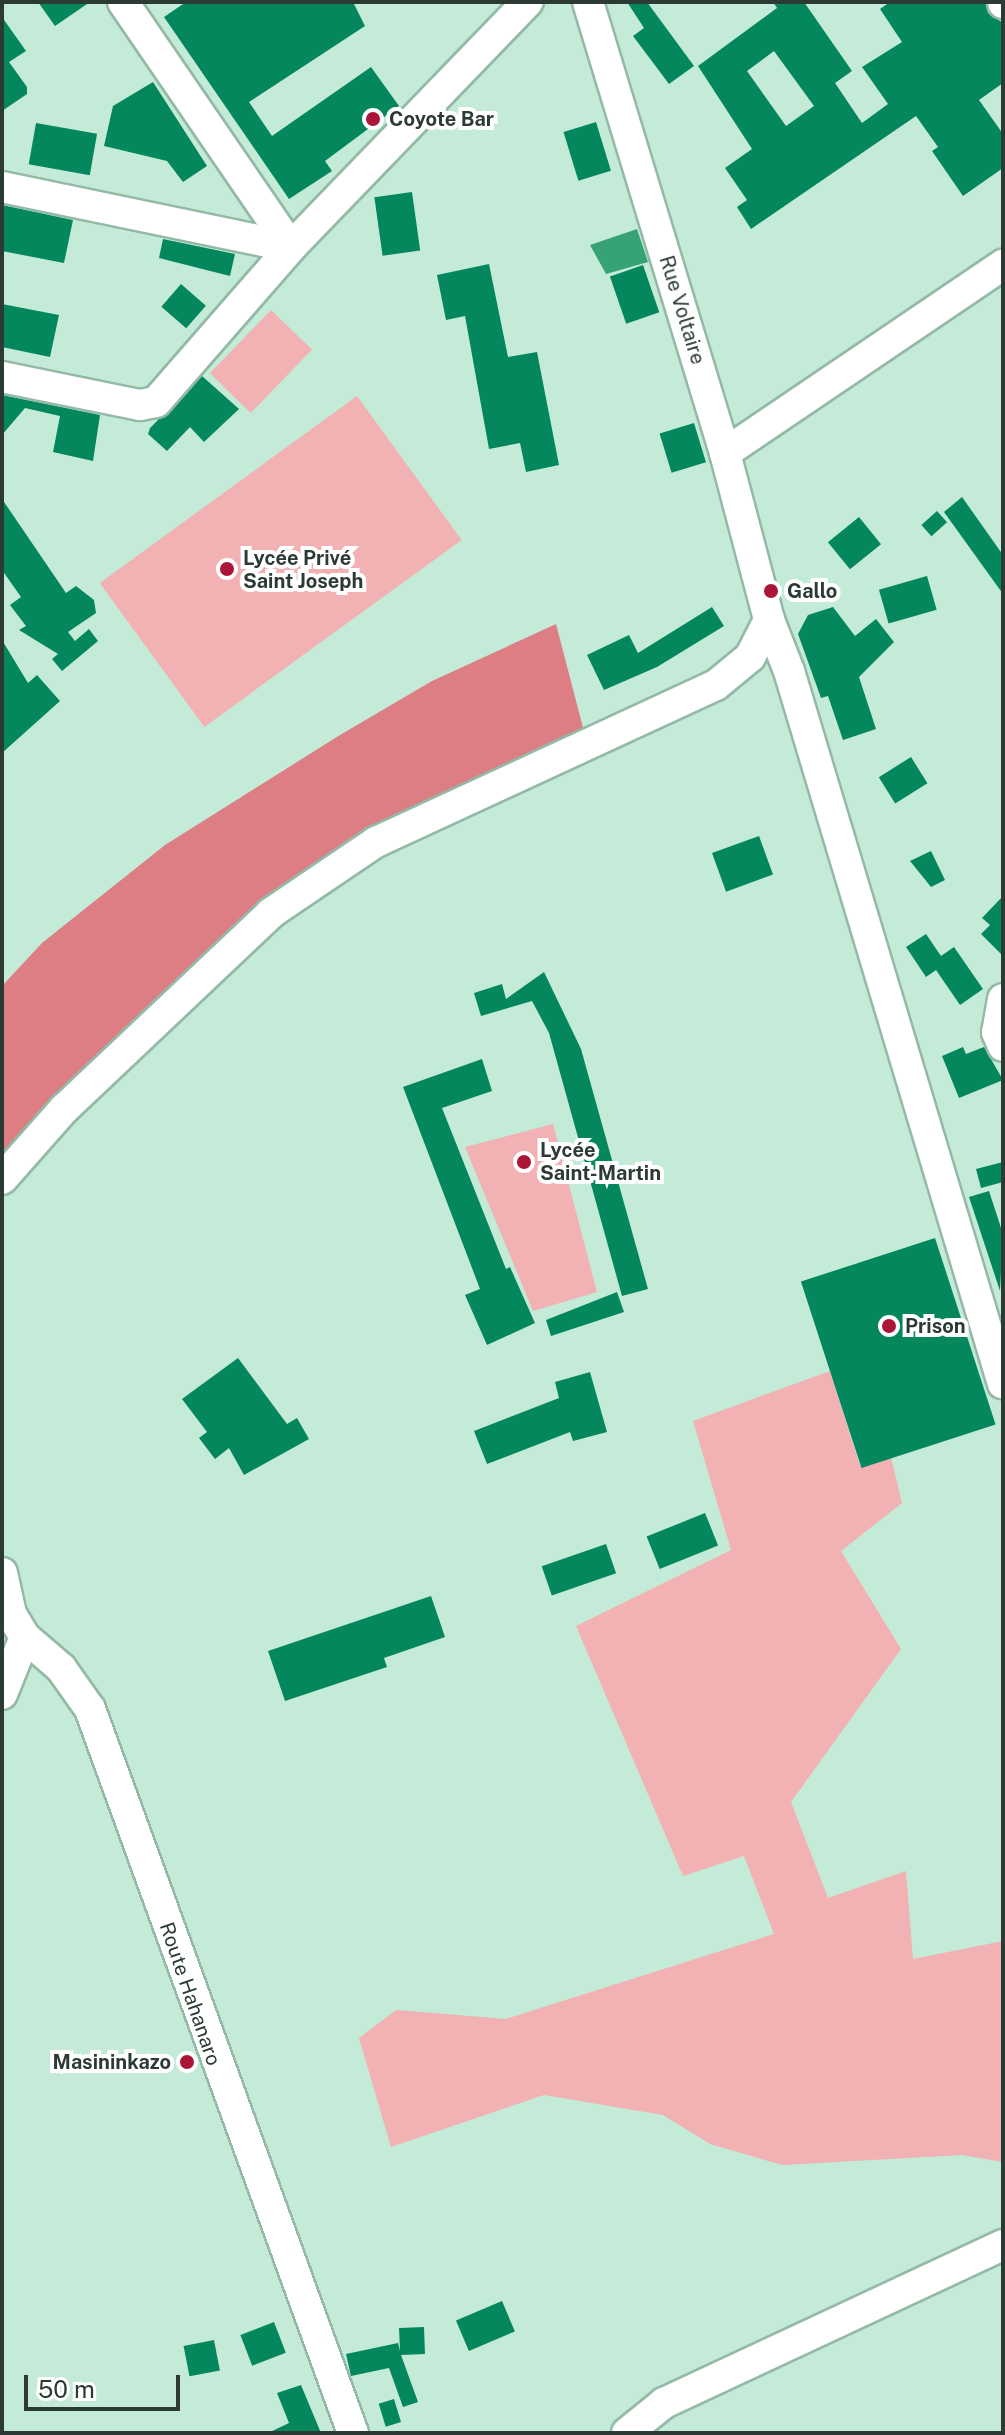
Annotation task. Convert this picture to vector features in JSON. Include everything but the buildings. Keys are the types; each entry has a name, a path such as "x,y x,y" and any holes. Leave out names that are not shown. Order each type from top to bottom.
{"street":[{"path":"123,2 291,247"},
{"path":"2,377 140,405 156,402 291,247 528,2"},
{"name":"Rue Voltaire","path":"588,2 725,453 769,620 789,671 997,1339 1003,1384"},
{"path":"2,187 291,247"},
{"path":"725,453 1003,265"},
{"path":"2,1179 64,1109 271,913 376,842 716,685 750,657 769,620"},
{"path":"1003,999 997,1032 1003,1046"},
{"name":"Route Hahanaro","path":"2,1573 11,1614 25,1637 61,1668 90,1709 245,2147 353,2433"},
{"path":"2,1694 25,1637"},
{"path":"627,2433 664,2403 1003,2245"}],"shaded area":[{"path":"637,229 648,262 606,274 590,245"},
{"path":"271,310 312,350 251,413 210,373"},
{"path":"357,396 462,540 204,727 100,583"},
{"path":"556,624 587,743 271,913 2,1165 2,986 42,943 165,845 340,735 432,681"},
{"path":"553,1124 597,1292 533,1311 465,1147"},
{"path":"830,1371 860,1466 891,1457 902,1503 841,1551 901,1649 791,1802 828,1898 906,1871 913,1959 1003,1941 1003,2162 962,2155 782,2165 710,2144 663,2115 544,2095 391,2147 359,2038 396,2010 506,2019 774,1934 744,1856 683,1876 576,1626 731,1550 693,1421"}],"place":[{"name":"Coyote Bar","path":"373,119"},
{"name":"Lycée Privé Saint Joseph","path":"227,569"},
{"name":"Gallo","path":"771,591"},
{"name":"Lycée Saint-Martin","path":"524,1162"},
{"name":"Prison","path":"889,1326"},
{"name":"Masininkazo","path":"187,2062"}]}
